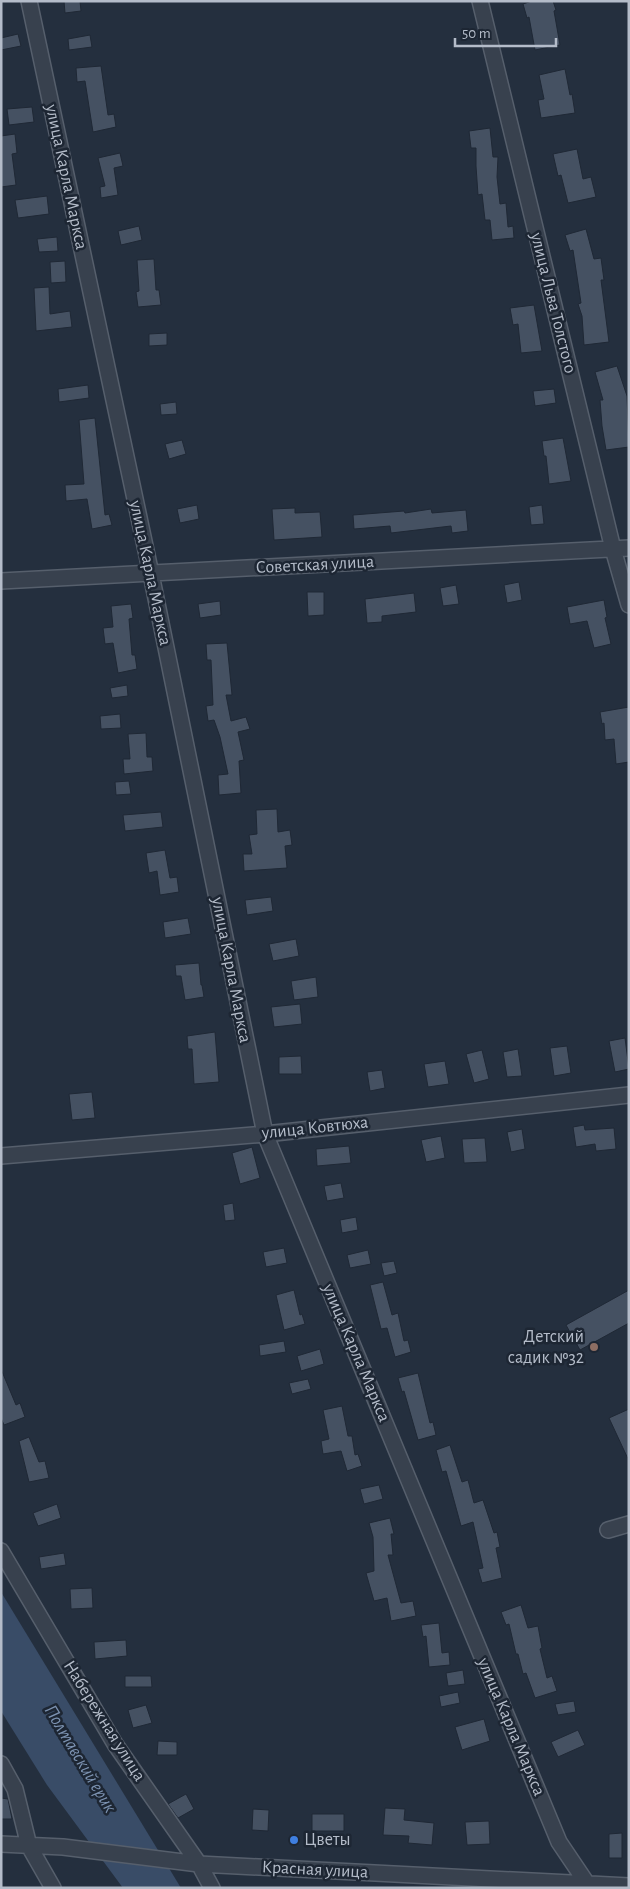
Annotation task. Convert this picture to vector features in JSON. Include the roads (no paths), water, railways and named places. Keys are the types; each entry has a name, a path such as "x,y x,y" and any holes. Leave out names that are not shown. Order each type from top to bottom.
{"street":[{"name":"улица Карла Маркса","path":"29,1 151,574 264,1134 559,1842 588,1886"},
{"name":"улица Льва Толстого","path":"480,1 613,549 629,605"},
{"name":"Советская улица","path":"1,581 629,548"},
{"name":"улица Ковтюха","path":"1,1156 264,1134 629,1095"},
{"path":"608,1530 629,1524"},
{"name":"Набережная улица","path":"1,1551 115,1744 199,1864 212,1888"},
{"path":"1,1764 15,1789 29,1846 53,1888"},
{"name":"Красная улица","path":"1,1844 63,1847 199,1864 588,1886 629,1886"}],"water":[{"name":"Полтавский ерик","path":"1,1592 181,1888 123,1888 47,1785 1,1711"}],"place":[{"name":"Детский садик №32","path":"594,1347"},
{"name":"Цветы","path":"294,1840"}]}
